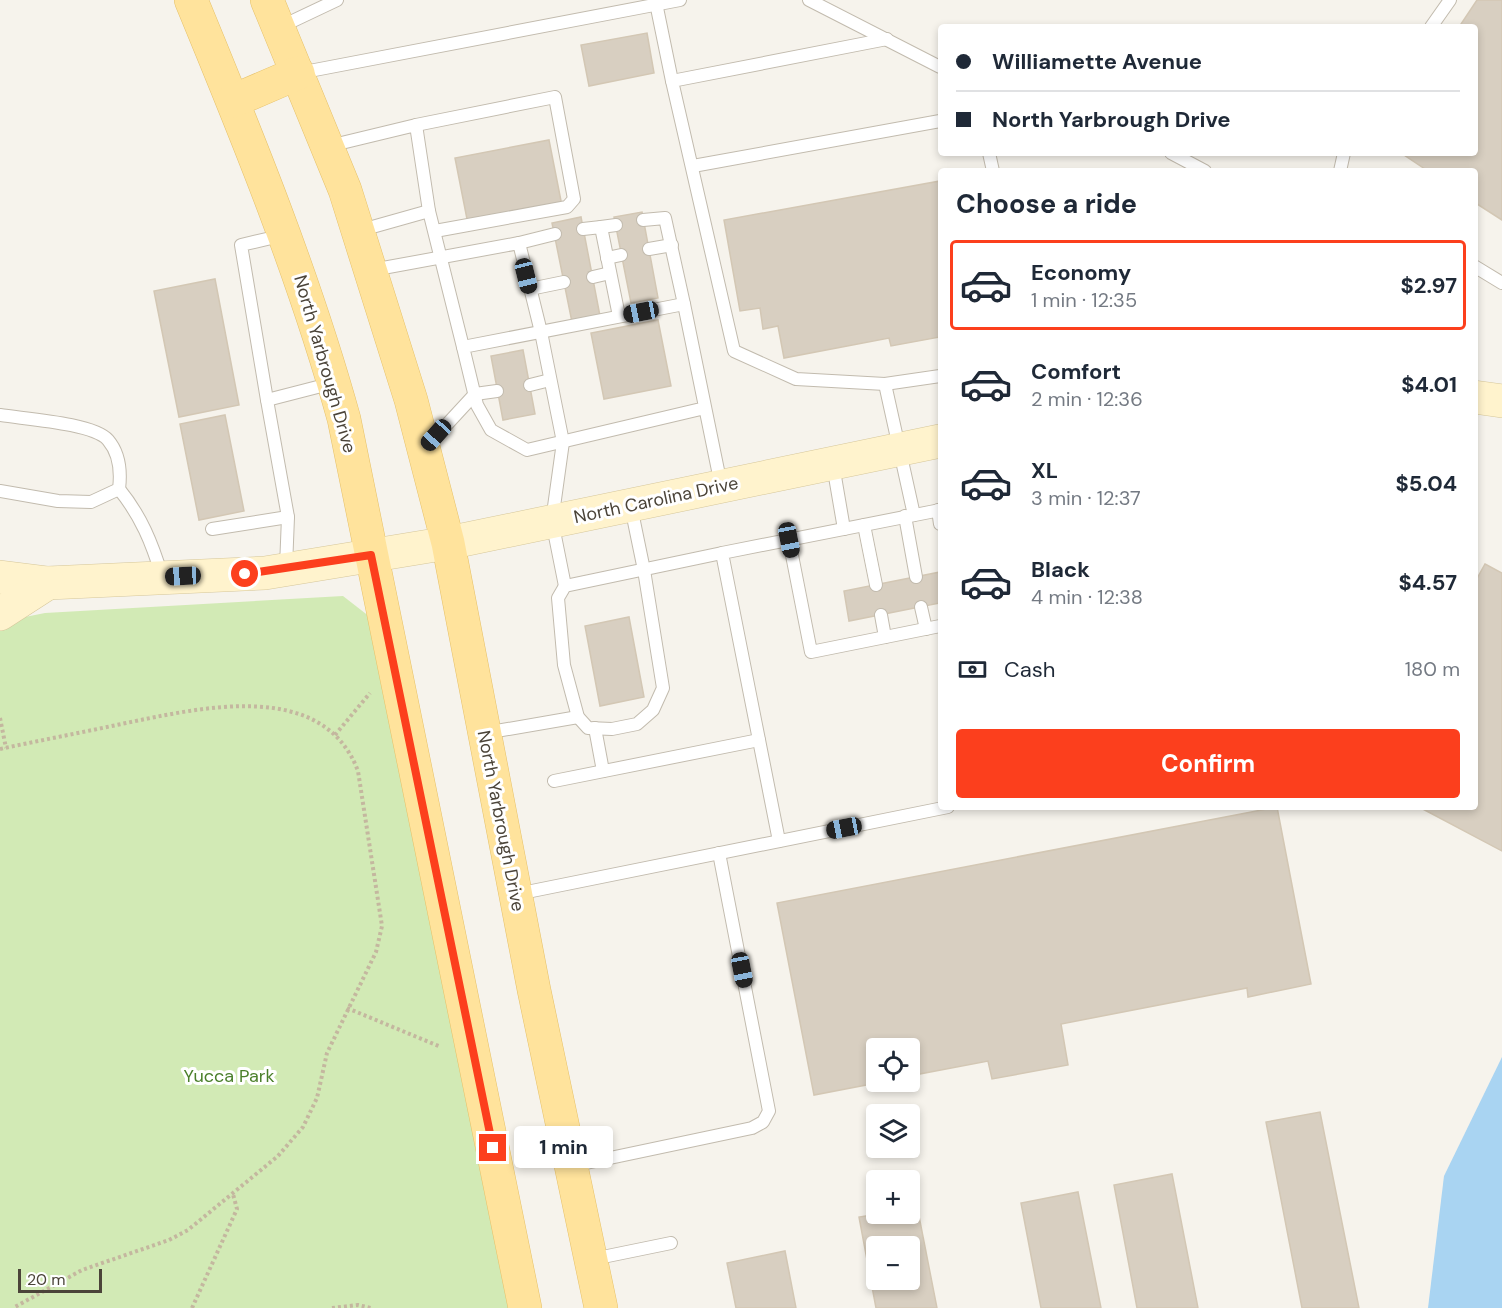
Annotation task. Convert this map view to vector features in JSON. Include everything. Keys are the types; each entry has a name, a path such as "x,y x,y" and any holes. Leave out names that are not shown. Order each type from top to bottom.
{"main road":[{"name":"North Yarbrough Drive","path":"191,0 285,235 344,419 525,1308"},
{"name":"North Yarbrough Drive","path":"273,14 328,147 372,270 424,449 448,543 483,733 601,1308"},
{"path":"233,101 298,73"},
{"path":"1478,398 1502,401"},
{"name":"North Carolina Drive","path":"0,577 48,583 265,573 448,543 938,441"},
{"path":"0,614 48,583"}],"lane":[{"path":"298,73 680,0"},
{"path":"810,0 938,66"},
{"path":"1433,24 1450,0"},
{"path":"273,14 329,1"},
{"path":"656,3 734,351 796,379 885,384 938,376"},
{"path":"672,81 887,39"},
{"path":"328,147 416,125 555,97 574,200 567,207 435,231"},
{"path":"693,166 938,121"},
{"path":"416,125 429,211 477,405 491,430 527,450 705,408"},
{"path":"1177,156 1199,168"},
{"path":"358,231 429,211"},
{"path":"643,220 665,218 721,486"},
{"path":"583,229 616,225"},
{"path":"601,227 619,316"},
{"path":"372,270 519,243 555,234"},
{"path":"285,235 241,245 288,517 286,569"},
{"path":"519,243 541,332 563,442 552,521 566,586"},
{"path":"649,249 672,245"},
{"path":"607,258 621,255"},
{"path":"1478,268 1502,283"},
{"path":"593,277 610,273"},
{"path":"530,289 564,282"},
{"path":"463,347 684,304"},
{"path":"530,385 550,380"},
{"path":"267,400 334,383"},
{"path":"885,384 900,449 916,577"},
{"path":"424,449 475,393 497,391"},
{"path":"0,415 89,430 108,440 121,470 119,489 137,510 152,541 163,577"},
{"path":"833,463 844,529"},
{"path":"0,491 58,501 91,502 119,489"},
{"path":"630,505 644,570 663,688 653,710 637,724 612,729 588,728 578,717 564,665 558,598 566,586 644,570 722,553 938,510"},
{"path":"212,529 288,517"},
{"path":"864,525 876,585"},
{"path":"789,540 811,652 938,626"},
{"path":"722,553 779,841"},
{"path":"921,607 926,629"},
{"path":"881,615 885,637"},
{"path":"483,733 578,717"},
{"path":"595,728 603,771"},
{"path":"554,782 759,740"},
{"path":"516,894 938,809"},
{"path":"571,1166 752,1128 763,1122 769,1111 719,853"},
{"path":"591,1259 671,1243"}],"path":[{"path":"335,735 395,662"},
{"path":"0,749 189,711 238,705 279,708 314,720 335,735 351,753 358,771 382,926 376,952 327,1053 317,1098 303,1127 279,1156 188,1230 168,1240 82,1270 13,1308"},
{"path":"0,718 6,748"},
{"path":"347,1008 476,1062"},
{"path":"192,1308 237,1209 233,1194"},
{"path":"333,1308 358,1305 371,1308"}],"green space":[{"name":"Yucca Park","path":"343,596 370,617 509,1308 0,1308 0,622 45,613"}],"water":[{"path":"1502,1057 1502,1308 1428,1308 1444,1176"}],"building":[{"path":"1477,0 1502,0 1502,220 1478,205 1478,168 1424,168 1406,156 1478,156 1478,24 1461,24"},
{"path":"647,33 654,73 589,86 581,45"},
{"path":"549,140 562,206 468,224 455,158"},
{"path":"938,181 938,337 891,346 889,338 784,358 778,326 763,329 760,308 740,311 724,220"},
{"path":"642,212 658,298 631,303 614,217"},
{"path":"581,217 600,316 572,322 552,223"},
{"path":"215,279 239,405 179,417 154,291"},
{"path":"658,320 671,386 604,399 591,333"},
{"path":"523,350 535,414 503,420 491,356"},
{"path":"225,415 244,511 199,520 180,424"},
{"path":"1485,564 1502,573 1502,851 1425,810 1478,810 1478,577"},
{"path":"938,572 938,603 849,621 844,591"},
{"path":"629,617 644,697 600,706 585,626"},
{"path":"1261,810 1278,810 1311,984 1248,997 1247,988 1061,1024 1068,1065 992,1079 988,1061 920,1074 920,1038 866,1038 866,1085 814,1095 777,903"},
{"path":"1320,1112 1359,1308 1302,1308 1266,1122"},
{"path":"1172,1174 1198,1308 1137,1308 1114,1185"},
{"path":"1078,1192 1101,1308 1041,1308 1021,1203"},
{"path":"866,1216 866,1224 920,1224 920,1221 937,1308 876,1308 873,1290 920,1290 920,1236 866,1236 866,1254 859,1217"},
{"path":"785,1251 796,1308 736,1308 727,1263"}],"route":[{"path":"245,574 265,573 371,555 395,662 493,1148"}]}
